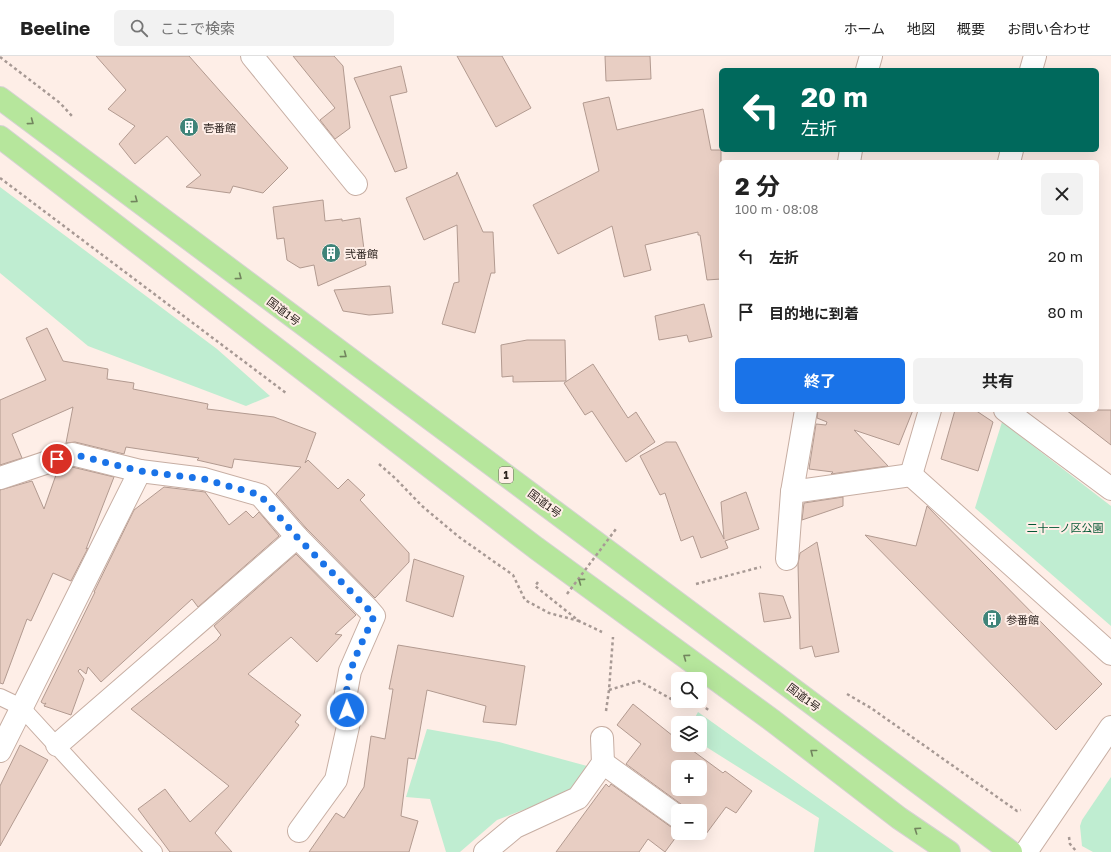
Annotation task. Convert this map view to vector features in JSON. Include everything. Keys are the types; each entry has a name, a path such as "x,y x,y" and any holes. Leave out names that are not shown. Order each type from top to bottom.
{"highway":[{"name":"国道1号","path":"0,98 1011,852"},
{"path":"0,137 536,548 774,721 899,818 949,852"}],"street":[{"path":"252,56 356,184"},
{"path":"868,68 871,56"},
{"path":"1031,68 1034,56"},
{"path":"787,559 792,492 806,412"},
{"path":"911,475 929,412"},
{"path":"1008,412 1111,489"},
{"path":"0,478 72,454 140,471 204,479 260,495 297,537 374,616 350,671 345,698 349,722 336,780 299,831"},
{"path":"0,751 140,471"},
{"path":"792,492 911,475 1111,654"},
{"path":"57,745 297,537"},
{"path":"1026,852 1111,727"},
{"path":"485,852 515,827 578,798 603,763 602,738"},
{"path":"603,763 671,812"}],"lane":[{"path":"0,697 21,707 154,852"}],"path":[{"path":"0,178 292,397"},
{"path":"374,460 396,479 422,506 452,532 513,575 525,600 549,613 579,621"},
{"path":"567,594 616,529"},
{"path":"690,586 762,567"},
{"path":"558,606 579,621 606,634"},
{"path":"602,738 609,690 613,637 619,641"},
{"path":"609,690 639,681 671,699"}],"green space":[{"path":"0,187 217,349 270,396 246,406 88,346 0,273"},
{"name":"二十一ノ区公園","path":"1002,422 1111,506 1111,626 975,508"},
{"path":"698,712 704,716 696,716"},
{"path":"707,718 894,852 814,852 819,818 707,747"},
{"path":"427,729 499,742 587,766 568,793 497,820 460,852 446,852 430,799 406,797"},
{"path":"1111,777 1111,852 1093,852 1082,846 1080,826 1082,820"}],"building":[{"name":"壱番館","path":"96,56 189,56 288,168 263,193 233,186 230,193 186,187 201,175 167,136 135,164 119,144 135,126 108,109 126,90"},
{"path":"293,56 334,56 343,66 350,128 335,139 320,120 335,108"},
{"path":"457,56 502,56 531,108 496,127"},
{"path":"605,56 650,56 651,79 606,81"},
{"path":"401,66 407,92 390,96 407,168 395,172 354,78"},
{"path":"609,97 617,130 703,109 711,150 719,150 719,152 721,152 721,160 719,160 719,279 707,280 700,235 698,235 698,232 645,245 651,270 624,277 612,226 558,254 533,205 599,171 583,103"},
{"path":"457,172 483,232 493,232 495,273 491,273 475,333 442,324 454,283 459,282 457,225 424,240 406,198 456,175"},
{"name":"弐番館","path":"323,200 325,221 342,219 342,221 360,218 366,265 318,286 314,265 300,268 287,260 284,238 277,239 273,207"},
{"path":"390,286 393,313 369,315 343,311 334,290"},
{"path":"704,304 712,337 689,342 687,335 659,340 655,316"},
{"path":"47,328 63,361 108,369 107,379 134,383 133,389 208,404 207,409 274,417 316,433 305,463 308,460 338,489 348,479 365,495 360,500 409,553 409,562 375,598 306,528 276,494 301,467 234,459 232,468 197,460 199,458 126,447 124,454 75,442 66,443 73,407 12,434 22,458 0,465 0,400 46,380 26,338"},
{"path":"527,340 565,340 566,381 513,382 513,376 502,377 501,345"},
{"path":"593,364 628,418 636,412 655,442 626,462 592,411 585,415 564,383"},
{"path":"1099,410 1111,410 1111,445 1069,412 1099,412"},
{"path":"818,412 912,412 899,445 854,430 888,466 831,474 833,472 809,469 816,424 826,425 827,422 817,418"},
{"path":"954,412 978,412 993,422 978,471 941,459"},
{"path":"666,442 676,442 724,539 721,502 746,492 759,529 725,541 728,548 701,558 693,536 681,541 665,493 660,495 640,456"},
{"path":"72,467 114,477 86,549 88,548 71,581 53,573 31,621 27,619 3,684 0,683 0,490 32,481 44,509 57,472"},
{"path":"164,487 205,492 229,525 246,511 253,518 259,512 279,536 198,607 192,599 101,682 88,667 86,674 80,669 78,671 84,679 71,715 44,706 46,703 44,704 41,702 134,510"},
{"path":"843,497 843,506 802,520 804,503"},
{"name":"参番館","path":"927,506 1102,684 1056,730 865,535 916,546"},
{"path":"817,542 839,652 815,657 812,646 800,649 798,564 800,553"},
{"path":"296,554 356,615 335,634 342,635 317,662 291,637 248,674 301,715 295,722 299,725 215,833 232,852 170,852 138,809 165,789 190,822 229,786 131,709 218,639 221,635 214,626"},
{"path":"414,559 464,576 453,617 406,601"},
{"path":"759,593 783,596 791,618 764,622"},
{"path":"398,645 525,666 516,725 483,722 486,706 427,690 415,759 408,758 401,816 418,821 409,852 309,852 336,813 344,818 364,787 371,736 385,739 393,689 389,689"},
{"path":"633,704 671,734 671,752 694,752 705,760 671,760 671,796 707,796 707,761 723,773 725,771 752,791 736,813 726,807 707,833 707,804 681,804 626,764 641,744 617,725"},
{"path":"20,745 48,760 0,846 0,786"},
{"path":"606,784 609,787 611,784 671,827 671,840 674,840 665,852 648,839 639,852 556,852"}],"place":[{"name":"壱番館","path":"189,127"},
{"name":"弐番館","path":"331,253"},
{"name":"参番館","path":"992,619"}],"route":[{"path":"57,459 72,454 140,471 204,479 260,495 297,537 374,616 350,671 345,698 347,710"}]}
